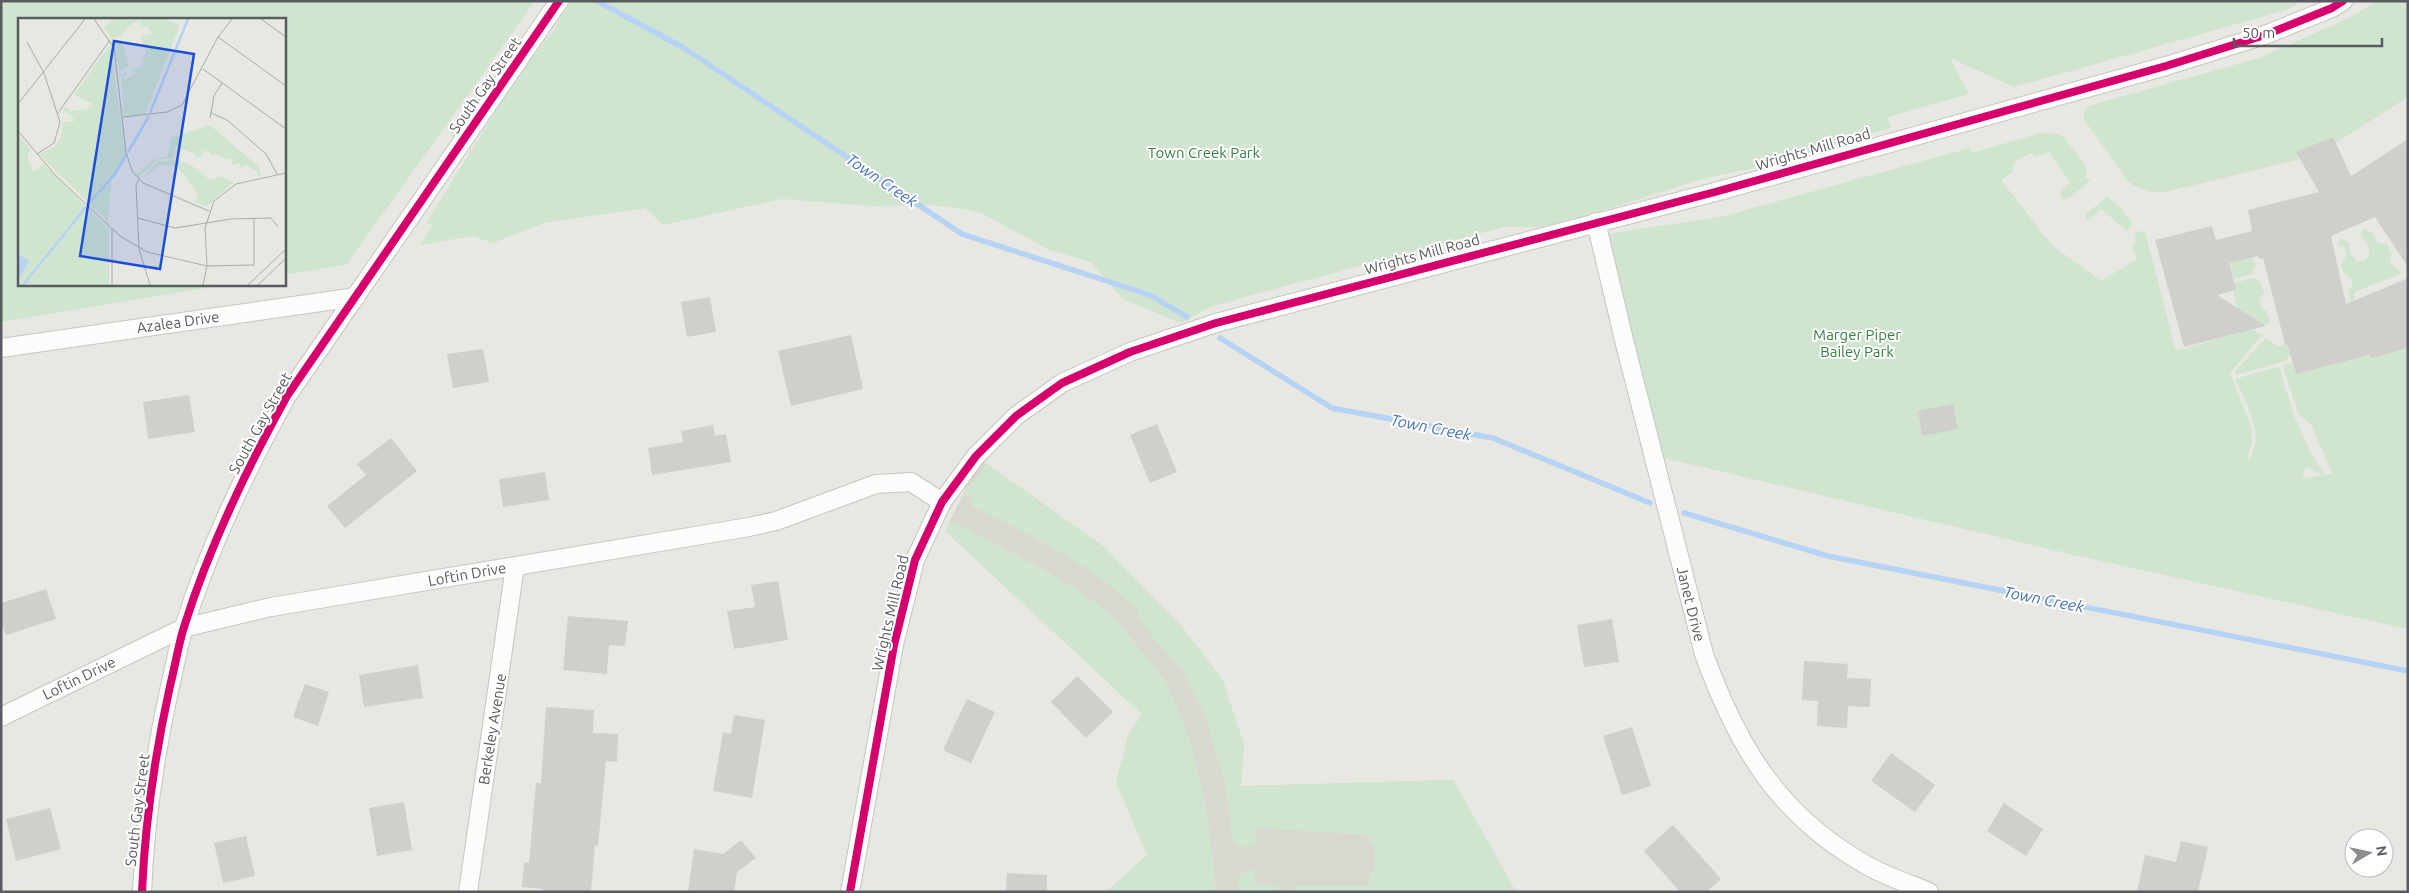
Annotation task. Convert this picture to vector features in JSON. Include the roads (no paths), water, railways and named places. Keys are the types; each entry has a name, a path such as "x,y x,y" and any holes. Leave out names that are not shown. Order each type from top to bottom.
{"street":[{"name":"South Gay Street","path":"142,892 145,826 162,724 183,628 220,528 286,396 559,1"},
{"name":"Wrights Mill Road","path":"850,892 894,645 915,560 942,502 976,456 1016,416 1062,384 1130,352 1225,321 1715,192 2166,66 2265,35 2332,8 2343,1"},
{"name":"Janet Drive","path":"1596,222 1704,654 1720,700 1754,762 1797,816 1832,844 1871,868 1929,892"},
{"name":"Azalea Drive","path":"1,348 356,297"},
{"name":"Loftin Drive","path":"1,717 183,628 271,607 776,522 876,484 911,482 942,502"},
{"name":"Berkeley Avenue","path":"468,892 515,566"}],"waterway":[{"name":"Town Creek","path":"597,1 684,48 962,234 1150,295 1187,317"},
{"name":"Town Creek","path":"1220,338 1332,408 1493,438 1650,503"},
{"name":"Town Creek","path":"1684,513 1828,556 2408,671"}],"park label":[{"name":"Town Creek Park","path":"1204,152"},
{"name":"Marger Piper Bailey Park","path":"1857,342"}]}
